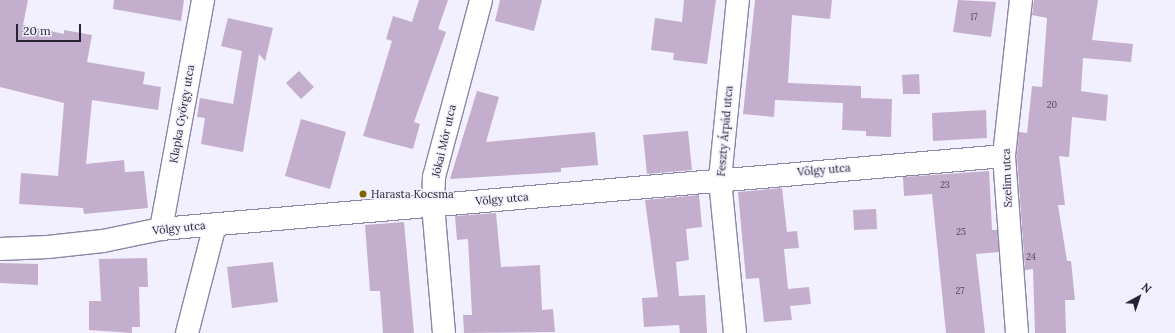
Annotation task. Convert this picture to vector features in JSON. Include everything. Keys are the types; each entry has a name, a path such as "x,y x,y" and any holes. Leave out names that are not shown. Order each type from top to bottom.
{"street":[{"name":"Klapka György utca","path":"161,228 203,0"},
{"name":"Jókai Mór utca","path":"444,333 433,205 434,177 442,142 481,0"},
{"name":"Feszty Árpád utca","path":"735,333 720,179 738,0"},
{"name":"Szelim utca","path":"1017,333 1004,156 1021,0"},
{"name":"Völgy utca","path":"0,249 48,247 103,241 161,228 215,225 720,179 1004,156"},
{"path":"187,333 215,225"}],"building":[{"path":"0,0 28,0 23,25 64,34 64,30 92,35 87,62 145,72 143,84 161,87 158,110 92,100 86,164 124,160 125,172 144,171 148,208 84,214 83,208 19,204 21,173 58,176 64,103 0,87"},
{"path":"114,0 184,0 181,21 113,9"},
{"path":"419,0 448,0 438,29 446,32 414,122 420,124 413,149 363,136 392,41 386,39 393,16 412,22"},
{"path":"500,0 542,0 534,31 495,21"},
{"path":"684,0 716,0 707,64 673,60 674,53 651,50 655,18 682,22"},
{"path":"755,0 832,0 830,19 792,15 788,83 861,86 861,98 892,99 891,137 866,136 866,131 842,130 843,103 775,100 774,117 743,114"},
{"path":"958,0 996,2 991,37 953,32"},
{"path":"1034,0 1098,0 1092,40 1133,44 1131,62 1083,58 1081,91 1108,95 1106,121 1072,117 1069,157 1059,156 1065,205 1058,205 1067,261 1071,261 1075,300 1065,300 1066,333 1035,333 1033,269 1025,270 1017,156 1019,132 1027,133 1032,86 1042,87 1047,18 1032,15"},
{"path":"228,18 273,28 265,61 259,54 243,152 201,144 205,118 197,117 200,98 233,104 242,51 221,46"},
{"path":"299,71 314,87 301,99 286,83"},
{"path":"919,74 920,94 903,94 902,75"},
{"path":"477,91 499,97 486,142 595,132 598,165 561,168 561,172 450,179"},
{"path":"986,110 987,138 933,141 932,113"},
{"path":"301,119 346,132 330,189 285,176"},
{"path":"688,131 692,170 647,174 643,135"},
{"path":"989,171 992,230 997,230 999,252 976,254 985,333 946,333 932,194 904,196 903,177"},
{"path":"782,188 787,232 797,231 799,248 784,249 788,289 809,287 811,304 790,306 792,320 764,322 759,278 746,279 738,192"},
{"path":"699,195 702,227 686,229 689,260 676,262 679,296 705,295 707,333 680,333 679,325 644,327 642,298 658,297 645,200"},
{"path":"876,209 877,229 854,230 853,210"},
{"path":"496,213 501,267 540,265 542,310 553,309 555,332 464,333 463,315 472,315 468,239 457,240 455,216"},
{"path":"404,222 414,333 383,333 380,291 370,291 365,225"},
{"path":"147,258 148,287 139,287 140,327 132,327 132,333 89,330 89,301 101,301 99,259"},
{"path":"273,262 278,302 232,308 227,267"},
{"path":"0,263 38,264 38,285 0,283"}],"place":[{"name":"Harasta Kocsma","path":"363,194"}]}
